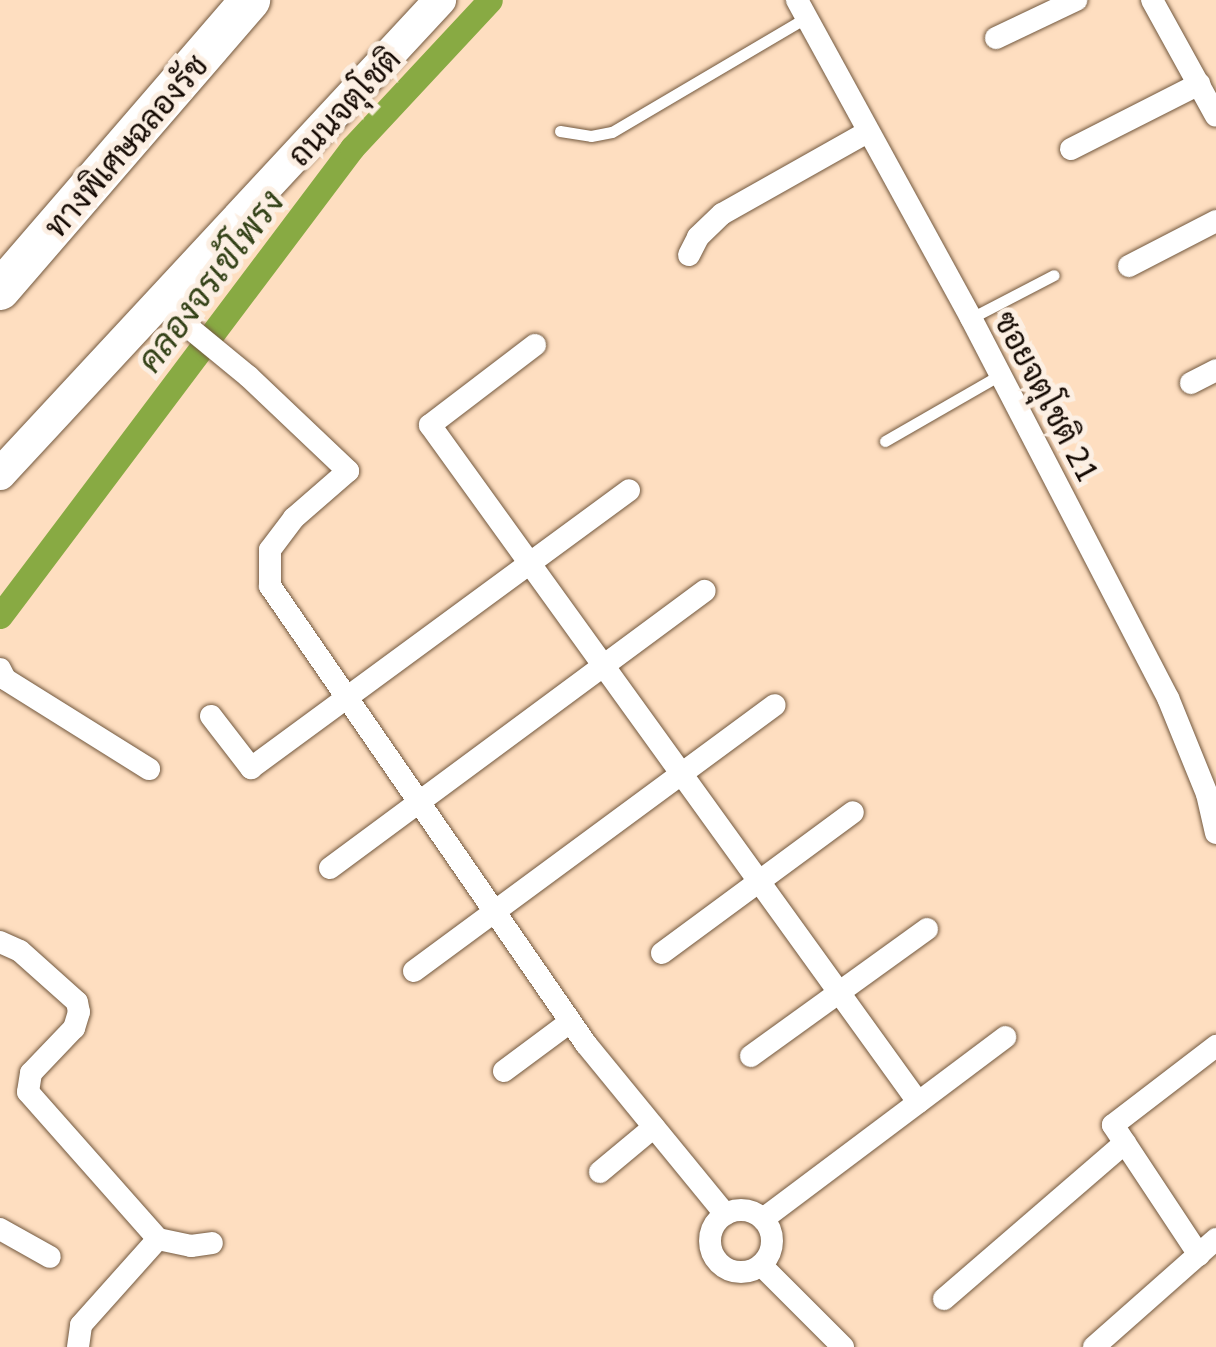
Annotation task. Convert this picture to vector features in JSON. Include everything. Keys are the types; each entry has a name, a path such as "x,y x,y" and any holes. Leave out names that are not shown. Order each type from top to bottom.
{"highway":[{"name":"ทางพิเศษฉลองรัช","path":"0,290 250,0"}],"street":[{"name":"ถนนจตุโชติ","path":"0,474 162,306 440,0"},
{"path":"996,38 1076,0"},
{"path":"1152,0 1216,116"},
{"name":"ซอยจตุโชติ 21","path":"802,9 866,133 971,318 1168,698 1208,794 1216,833"},
{"path":"1071,149 1198,84"},
{"path":"689,255 698,237 722,214 866,133"},
{"path":"1129,266 1216,222"},
{"path":"162,306 248,376 348,471 294,518 270,550 270,586 570,1022 725,1214"},
{"path":"535,345 430,425 918,1102"},
{"path":"1190,382 1216,370"},
{"path":"211,716 251,768 629,490"},
{"path":"330,868 705,592"},
{"path":"0,669 5,679 148,769"},
{"path":"414,972 776,705"},
{"path":"662,954 853,812"},
{"path":"750,1056 927,929"},
{"path":"0,942 20,951 77,1002 79,1012 74,1028 30,1072 28,1092 158,1239 192,1246 212,1243"},
{"path":"504,1071 570,1022"},
{"path":"763,1219 1005,1036"},
{"path":"1094,1347 1207,1247 1113,1125 1216,1046"},
{"path":"600,1172 654,1127"},
{"path":"944,1299 1125,1143"},
{"path":"745,1210 763,1219 772,1248 761,1265 732,1271 715,1259 712,1229 725,1214 745,1210"},
{"path":"0,1229 50,1257"},
{"path":"78,1347 81,1326 158,1239"},
{"path":"761,1265 843,1347"}],"lane":[{"path":"560,132 591,136 612,132 802,9"},
{"path":"971,318 1054,275"},
{"path":"885,441 1000,376"}],"waterway":[{"name":"คลองจรเข้โพรง","path":"0,616 352,148 490,0"}]}
